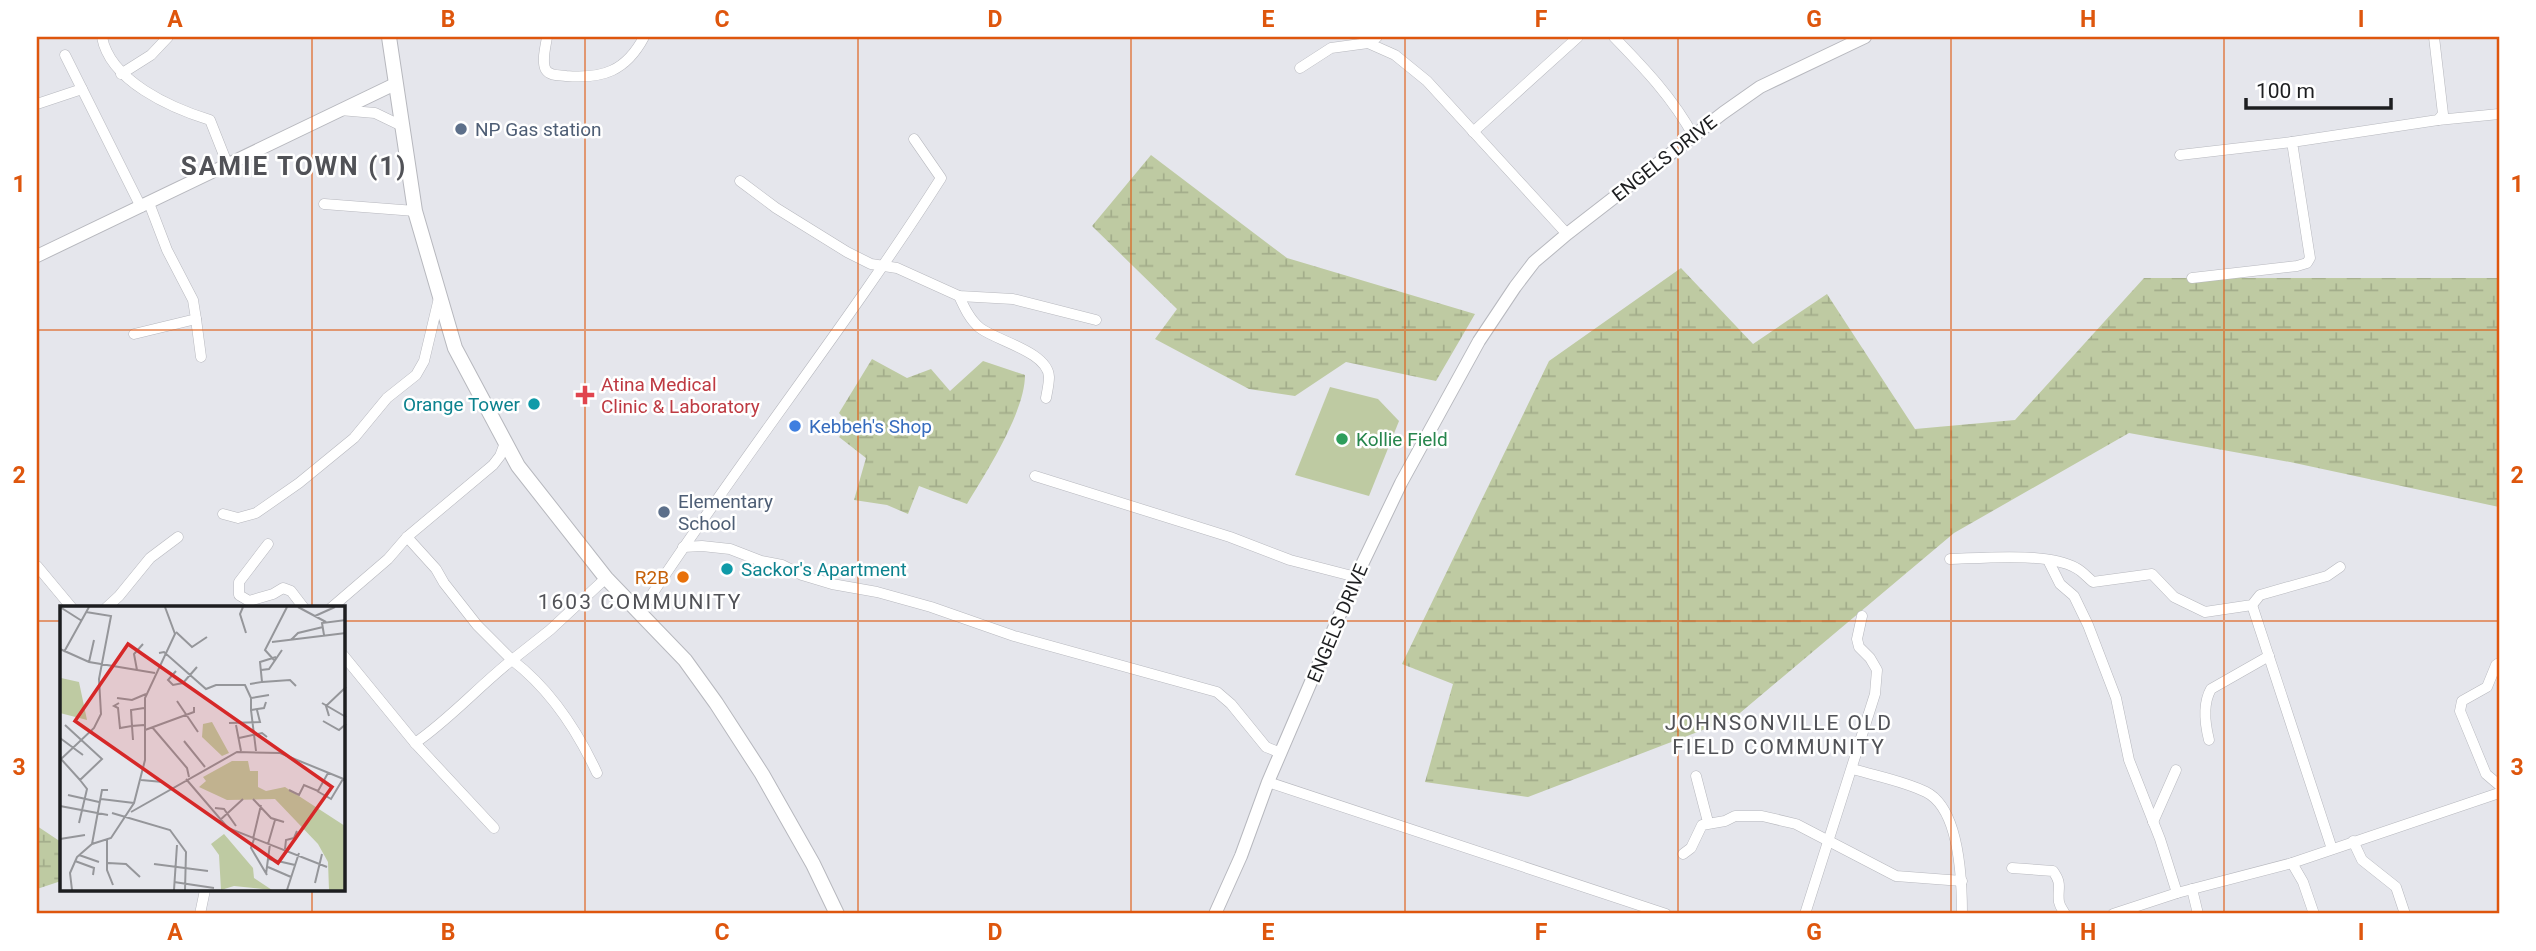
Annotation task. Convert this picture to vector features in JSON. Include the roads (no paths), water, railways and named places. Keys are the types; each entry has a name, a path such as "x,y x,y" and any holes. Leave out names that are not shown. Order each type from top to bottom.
{"main road":[{"path":"389,37 415,211 455,348 518,466 606,578 685,660 716,703 768,785 813,864 837,914"}],"street":[{"path":"102,37 104,48 121,74 179,110 210,120 227,163"},
{"path":"121,74 151,55 168,37"},
{"path":"547,37 544,67 547,72 584,77 608,74 634,54 644,37"},
{"path":"1473,132 1578,37"},
{"path":"1614,37 1668,96 1693,137"},
{"name":"ENGELS DRIVE","path":"1215,914 1356,577 1401,483 1479,341 1534,262 1760,87 1865,37"},
{"path":"2434,37 2443,114 2438,120"},
{"path":"1300,68 1331,48 1373,40 1427,80 1567,234"},
{"path":"65,55 193,300 201,357"},
{"path":"37,256 395,84"},
{"path":"37,104 82,89"},
{"path":"340,110 375,113 402,126"},
{"path":"2180,155 2499,114"},
{"path":"639,614 682,547 885,265 941,178 914,139"},
{"path":"2192,278 2307,263 2310,258 2292,142"},
{"path":"740,181 776,208 871,264 897,268 959,296 1013,299 1096,320"},
{"path":"324,204 415,211"},
{"path":"959,296 968,314 979,327 1027,351 1046,366 1049,375 1046,398"},
{"path":"223,514 238,518 256,513 275,502 354,438 387,398 416,375 424,360 439,298"},
{"path":"134,334 196,319"},
{"path":"333,606 388,559 407,537 492,466 505,443"},
{"path":"1035,476 1230,537 1290,561 1356,577"},
{"path":"108,606 150,558 178,537"},
{"path":"407,537 436,569 477,625 543,687 581,739 597,773"},
{"path":"268,544 239,582 239,595 249,601 283,588 291,591 302,606"},
{"path":"682,547 730,549 832,584 877,592 931,607 1014,636 1217,692 1231,704 1266,747 1281,753"},
{"path":"1950,559 2021,557 2048,560 2078,569 2093,582 2152,574 2174,597 2205,612 2252,605 2260,595 2327,576 2340,567"},
{"path":"2048,560 2060,584 2074,596 2088,625 2116,698 2129,760 2177,893"},
{"path":"37,566 70,606"},
{"path":"415,743 453,712 480,685 550,630 606,578"},
{"path":"2252,605 2332,849"},
{"path":"1805,914 1875,695 1877,670 1870,657 1859,647 1857,639 1862,616"},
{"path":"2209,740 2205,726 2207,695 2211,689 2269,656"},
{"path":"345,657 415,743 494,828"},
{"path":"2499,663 2487,687 2462,701 2460,711 2486,774 2499,785"},
{"path":"1853,769 1928,793 1941,805 1954,834 1962,881 1962,914"},
{"path":"2153,821 2176,771"},
{"path":"1696,776 1708,822"},
{"path":"1268,782 1667,914"},
{"path":"2113,914 2177,893 2292,863 2499,793"},
{"path":"1683,854 1691,848 1702,825 1708,822 1725,821 1735,816 1762,816 1796,824 1896,876 1962,881"},
{"path":"2353,841 2362,860 2396,887 2405,914"},
{"path":"2292,863 2314,914"},
{"path":"2011,868 2053,871 2061,888 2059,902 2065,914"},
{"path":"2192,889 2198,914"},
{"path":"200,914 205,892"}],"place":[{"name":"NP Gas station","path":"461,129"},
{"name":"Atina Medical Clinic & Laboratory","path":"585,395"},
{"name":"Orange Tower","path":"534,404"},
{"name":"Kebbeh's Shop","path":"795,426"},
{"name":"Kollie Field","path":"1342,439"},
{"name":"Elementary School","path":"664,512"},
{"name":"Sackor's Apartment","path":"727,569"},
{"name":"R2B","path":"683,577"}],"district":[{"name":"SAMIE TOWN (1)","path":"294,166"},
{"name":"1603 COMMUNITY","path":"640,602"},
{"name":"JOHNSONVILLE OLD FIELD COMMUNITY","path":"1779,735"}]}
